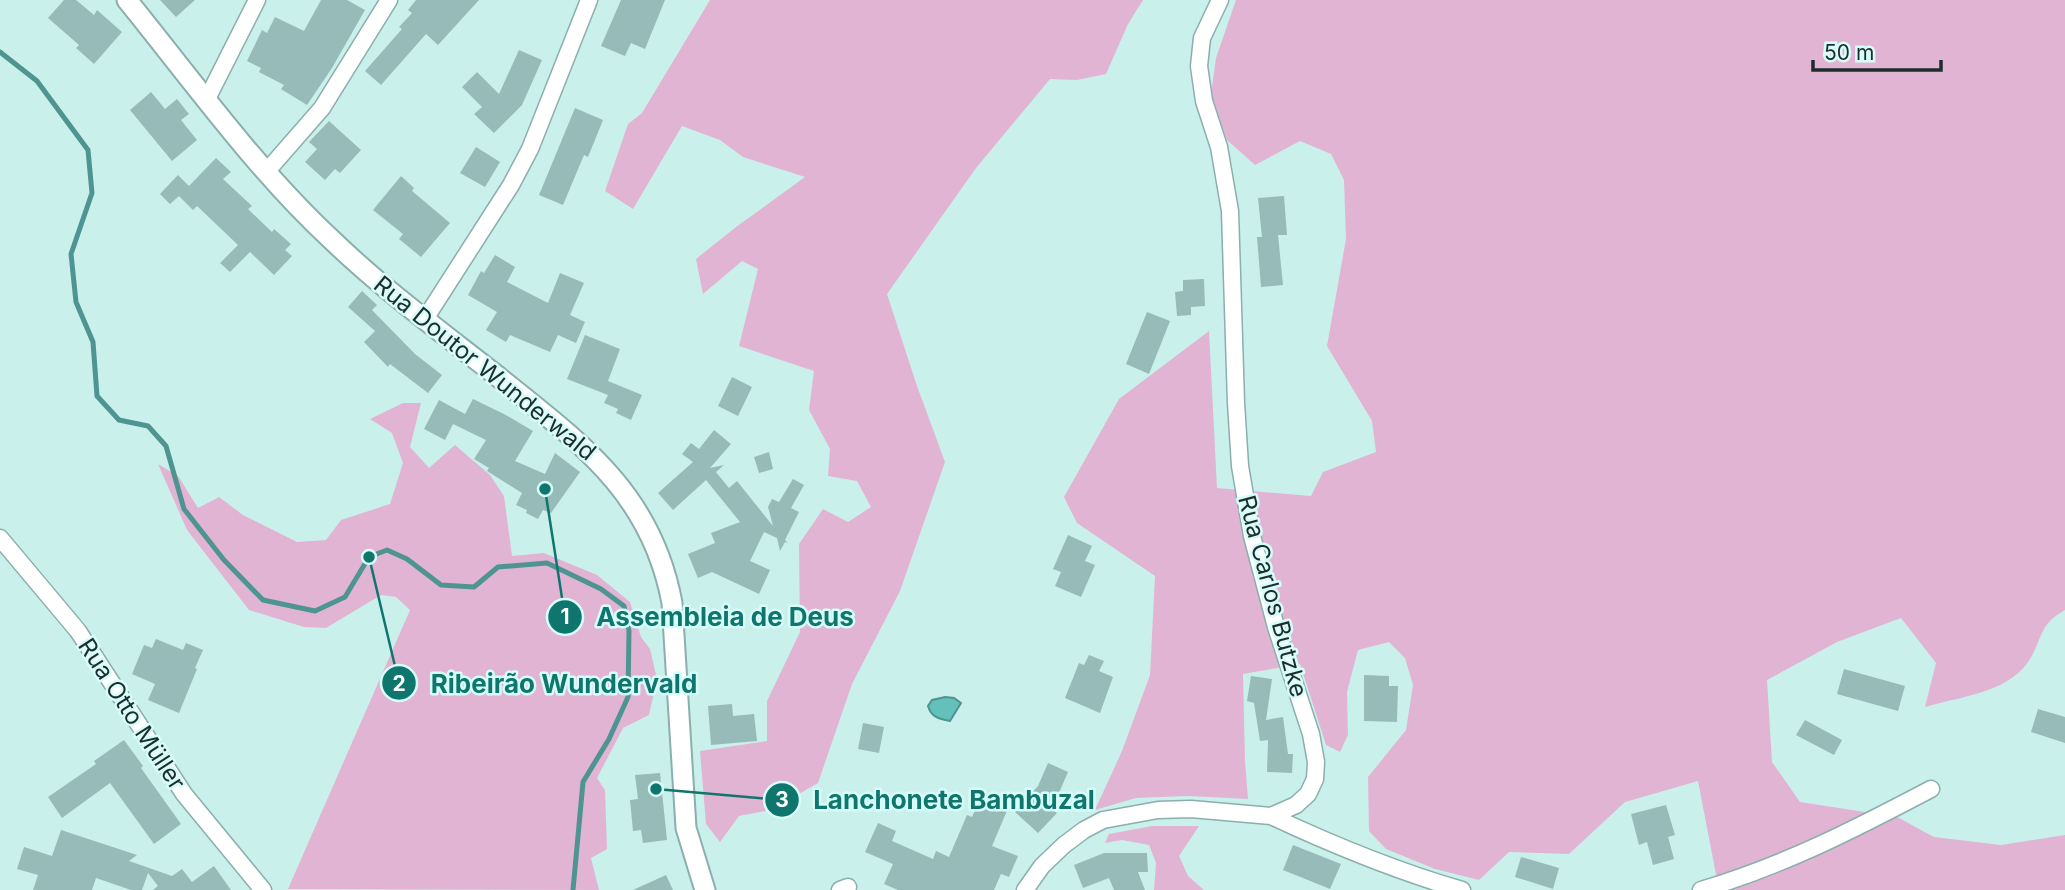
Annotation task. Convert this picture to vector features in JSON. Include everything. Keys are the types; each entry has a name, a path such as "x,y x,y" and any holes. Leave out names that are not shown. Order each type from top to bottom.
{"street":[{"name":"Rua Doutor Wunderwald","path":"127,0 267,171 332,241 425,319 568,432 596,458 626,495 656,545 667,577 672,603 686,828 705,890"},
{"path":"206,99 257,0"},
{"path":"267,171 322,108 389,0"},
{"path":"425,319 530,149 589,0"},
{"name":"Rua Carlos Butzke","path":"1220,0 1202,38 1199,66 1204,101 1219,147 1230,211 1240,466 1252,536 1276,627 1311,734 1316,762 1315,779 1308,794 1296,805 1271,816"},
{"name":"Rua Otto Müller","path":"0,538 78,631 184,794 263,890"},
{"path":"1701,890 1754,874 1812,850 1931,789"},
{"path":"1025,890 1042,866 1064,845 1103,820 1158,810 1191,809 1271,816 1383,865 1462,890"},
{"path":"840,890 848,887 847,890"}],"shaded area":[{"path":"710,0 1143,0 1128,24 1106,74 1077,80 1050,79 976,168 887,294 945,462 900,591 852,684 818,783 771,810 739,816 720,842 706,824 700,751 767,741 767,701 800,632 799,544 823,509 848,522 871,507 857,481 828,476 830,449 809,410 814,371 739,346 758,269 742,261 703,294 696,259 805,177 743,157 720,140 682,126 633,209 605,191 628,124 642,113"},
{"path":"1236,0 2065,0 2065,610 2045,627 2028,662 2008,681 1981,692 1925,707 1936,663 1901,618 1837,642 1767,680 1772,762 1800,802 1897,817 1934,837 2001,845 2065,835 2065,890 1719,890 1698,781 1625,802 1569,854 1509,852 1479,880 1435,869 1386,849 1369,831 1368,777 1406,730 1413,685 1405,658 1389,642 1358,650 1347,692 1348,735 1340,752 1326,745 1300,664 1243,674 1248,799 1188,796 1136,798 1095,810 1122,751 1150,675 1155,576 1077,523 1064,497 1119,399 1209,331 1217,488 1311,496 1323,472 1376,452 1372,421 1327,346 1346,239 1344,180 1331,154 1300,141 1255,165 1227,140 1211,94 1216,58"},
{"path":"403,403 421,403 410,447 429,468 455,445 490,475 504,496 512,556 544,553 597,575 630,602 641,637 650,649 657,679 649,715 623,728 597,778 605,790 607,849 591,858 599,890 288,889 410,610 396,597 381,595 326,628 304,627 249,610 187,530 158,464 178,476 198,508 219,497 243,515 297,542 326,540 341,520 390,504 403,463 392,433 370,419"},
{"path":"1152,826 1199,826 1179,856 1188,876 1204,890 1154,890 1156,863 1149,845 1122,840 1105,843 1109,834"}],"water":[{"path":"954,698 961,703 950,721 936,717 928,706 932,700"}],"building":[{"path":"64,0 76,0 94,15 97,10 122,32 94,64 76,48 79,45 48,18"},
{"path":"160,0 195,0 176,17"},
{"path":"321,0 347,0 365,10 307,105 281,89 284,85 259,72 261,68 247,61 262,30 267,33 275,17 304,31"},
{"path":"416,0 479,0 438,45 426,34 381,85 365,71 402,29 399,27 412,13 408,10"},
{"path":"621,0 665,0 645,49 631,43 625,56 601,46"},
{"path":"519,50 542,60 522,105 494,133 474,114 482,107 462,87 477,72 499,94"},
{"path":"151,92 165,109 177,99 189,114 181,120 197,140 172,161 130,110"},
{"path":"575,108 603,120 588,157 584,155 563,205 539,195"},
{"path":"329,121 361,150 340,173 335,169 325,180 305,162 317,149 309,142"},
{"path":"476,147 500,162 485,187 460,173"},
{"path":"216,158 231,172 223,179 252,206 248,209 272,232 274,229 291,244 285,250 292,256 274,275 250,252 230,272 220,263 238,245 197,206 193,210 179,196 170,204 160,194 178,175 189,186"},
{"path":"401,176 414,188 412,191 450,223 421,257 399,239 403,234 373,210"},
{"path":"1284,196 1287,235 1278,235 1283,285 1261,287 1257,237 1262,237 1258,198"},
{"path":"495,255 515,267 507,282 548,303 560,273 584,283 570,315 585,322 576,343 558,335 550,352 510,335 506,342 486,330 497,312 468,295 481,271 484,273"},
{"path":"1204,279 1205,306 1191,307 1191,315 1177,316 1175,292 1183,291 1183,280"},
{"path":"362,291 377,305 372,310 415,354 442,375 428,393 390,364 388,367 364,342 375,331 348,307"},
{"path":"1147,312 1170,321 1149,374 1126,364"},
{"path":"585,335 620,349 608,381 642,395 631,420 616,413 618,409 604,403 608,395 567,379"},
{"path":"732,377 752,387 738,416 718,406"},
{"path":"473,399 533,431 515,461 545,474 555,453 580,472 551,513 543,510 538,519 526,513 527,510 516,505 522,493 487,471 489,468 474,459 486,440 453,424 445,440 424,429 439,400 465,414"},
{"path":"714,430 731,444 710,468 724,465 716,472 729,488 737,481 773,526 768,507 772,499 779,502 793,479 804,485 791,508 799,512 785,540 788,543 785,542 780,551 777,538 764,532 750,561 770,570 759,594 712,572 698,578 688,554 715,543 711,533 740,522 706,480 673,510 658,493 693,462 682,454 691,443 699,449"},
{"path":"769,452 773,469 759,473 754,457"},
{"path":"1068,535 1092,546 1085,561 1095,565 1081,597 1055,586 1061,572 1053,569"},
{"path":"156,639 183,650 186,643 203,650 179,713 148,700 155,684 132,674 144,645 152,648"},
{"path":"1089,655 1104,661 1099,671 1113,677 1100,713 1065,698 1079,663 1084,665"},
{"path":"1844,669 1905,686 1898,711 1837,694"},
{"path":"1364,675 1389,676 1389,686 1398,686 1397,722 1364,721"},
{"path":"1251,676 1272,679 1266,720 1283,717 1288,754 1293,754 1292,773 1267,772 1268,740 1260,741 1254,703 1247,701"},
{"path":"732,704 733,716 754,714 757,741 711,745 708,706"},
{"path":"2038,709 2065,717 2065,743 2031,732"},
{"path":"1805,720 1842,740 1834,755 1796,735"},
{"path":"863,723 884,727 879,753 858,749"},
{"path":"124,740 181,824 154,844 110,783 62,818 48,797 96,764 94,761"},
{"path":"1048,763 1068,772 1052,809 1057,813 1038,833 1015,812 1038,786"},
{"path":"660,773 667,840 643,843 641,830 633,831 630,800 638,799 635,775"},
{"path":"982,795 1009,806 992,846 1018,856 1009,877 1001,874 994,890 898,890 884,884 893,864 865,852 878,823 896,831 892,841 933,859 936,851 949,857 967,815 972,817"},
{"path":"1666,805 1675,835 1668,837 1674,859 1653,865 1647,842 1639,845 1631,814"},
{"path":"61,830 137,855 129,861 172,876 182,869 192,882 214,866 231,890 153,890 158,886 148,873 142,890 131,890 96,878 92,890 33,890 38,875 17,869 24,847 52,856"},
{"path":"1293,845 1341,864 1330,889 1283,870"},
{"path":"1104,853 1147,853 1148,872 1138,872 1145,890 1114,890 1109,878 1083,888 1074,865"},
{"path":"1521,857 1559,868 1553,889 1515,877"},
{"path":"666,875 673,890 633,890"}],"waterway":[{"path":"0,52 37,81 88,150 92,193 71,254 76,302 93,342 97,396 119,420 148,426 166,446 184,509 224,560 263,600 315,611 345,597 369,557 387,550 407,559 441,585 474,587 498,567 547,563 601,589 624,606 629,631 628,697 609,739 583,782 573,890"}],"place":[{"name":"Assembleia de Deus","path":"545,489"},
{"name":"Ribeirão Wundervald","path":"369,557"},
{"name":"Lanchonete Bambuzal","path":"656,789"}]}
